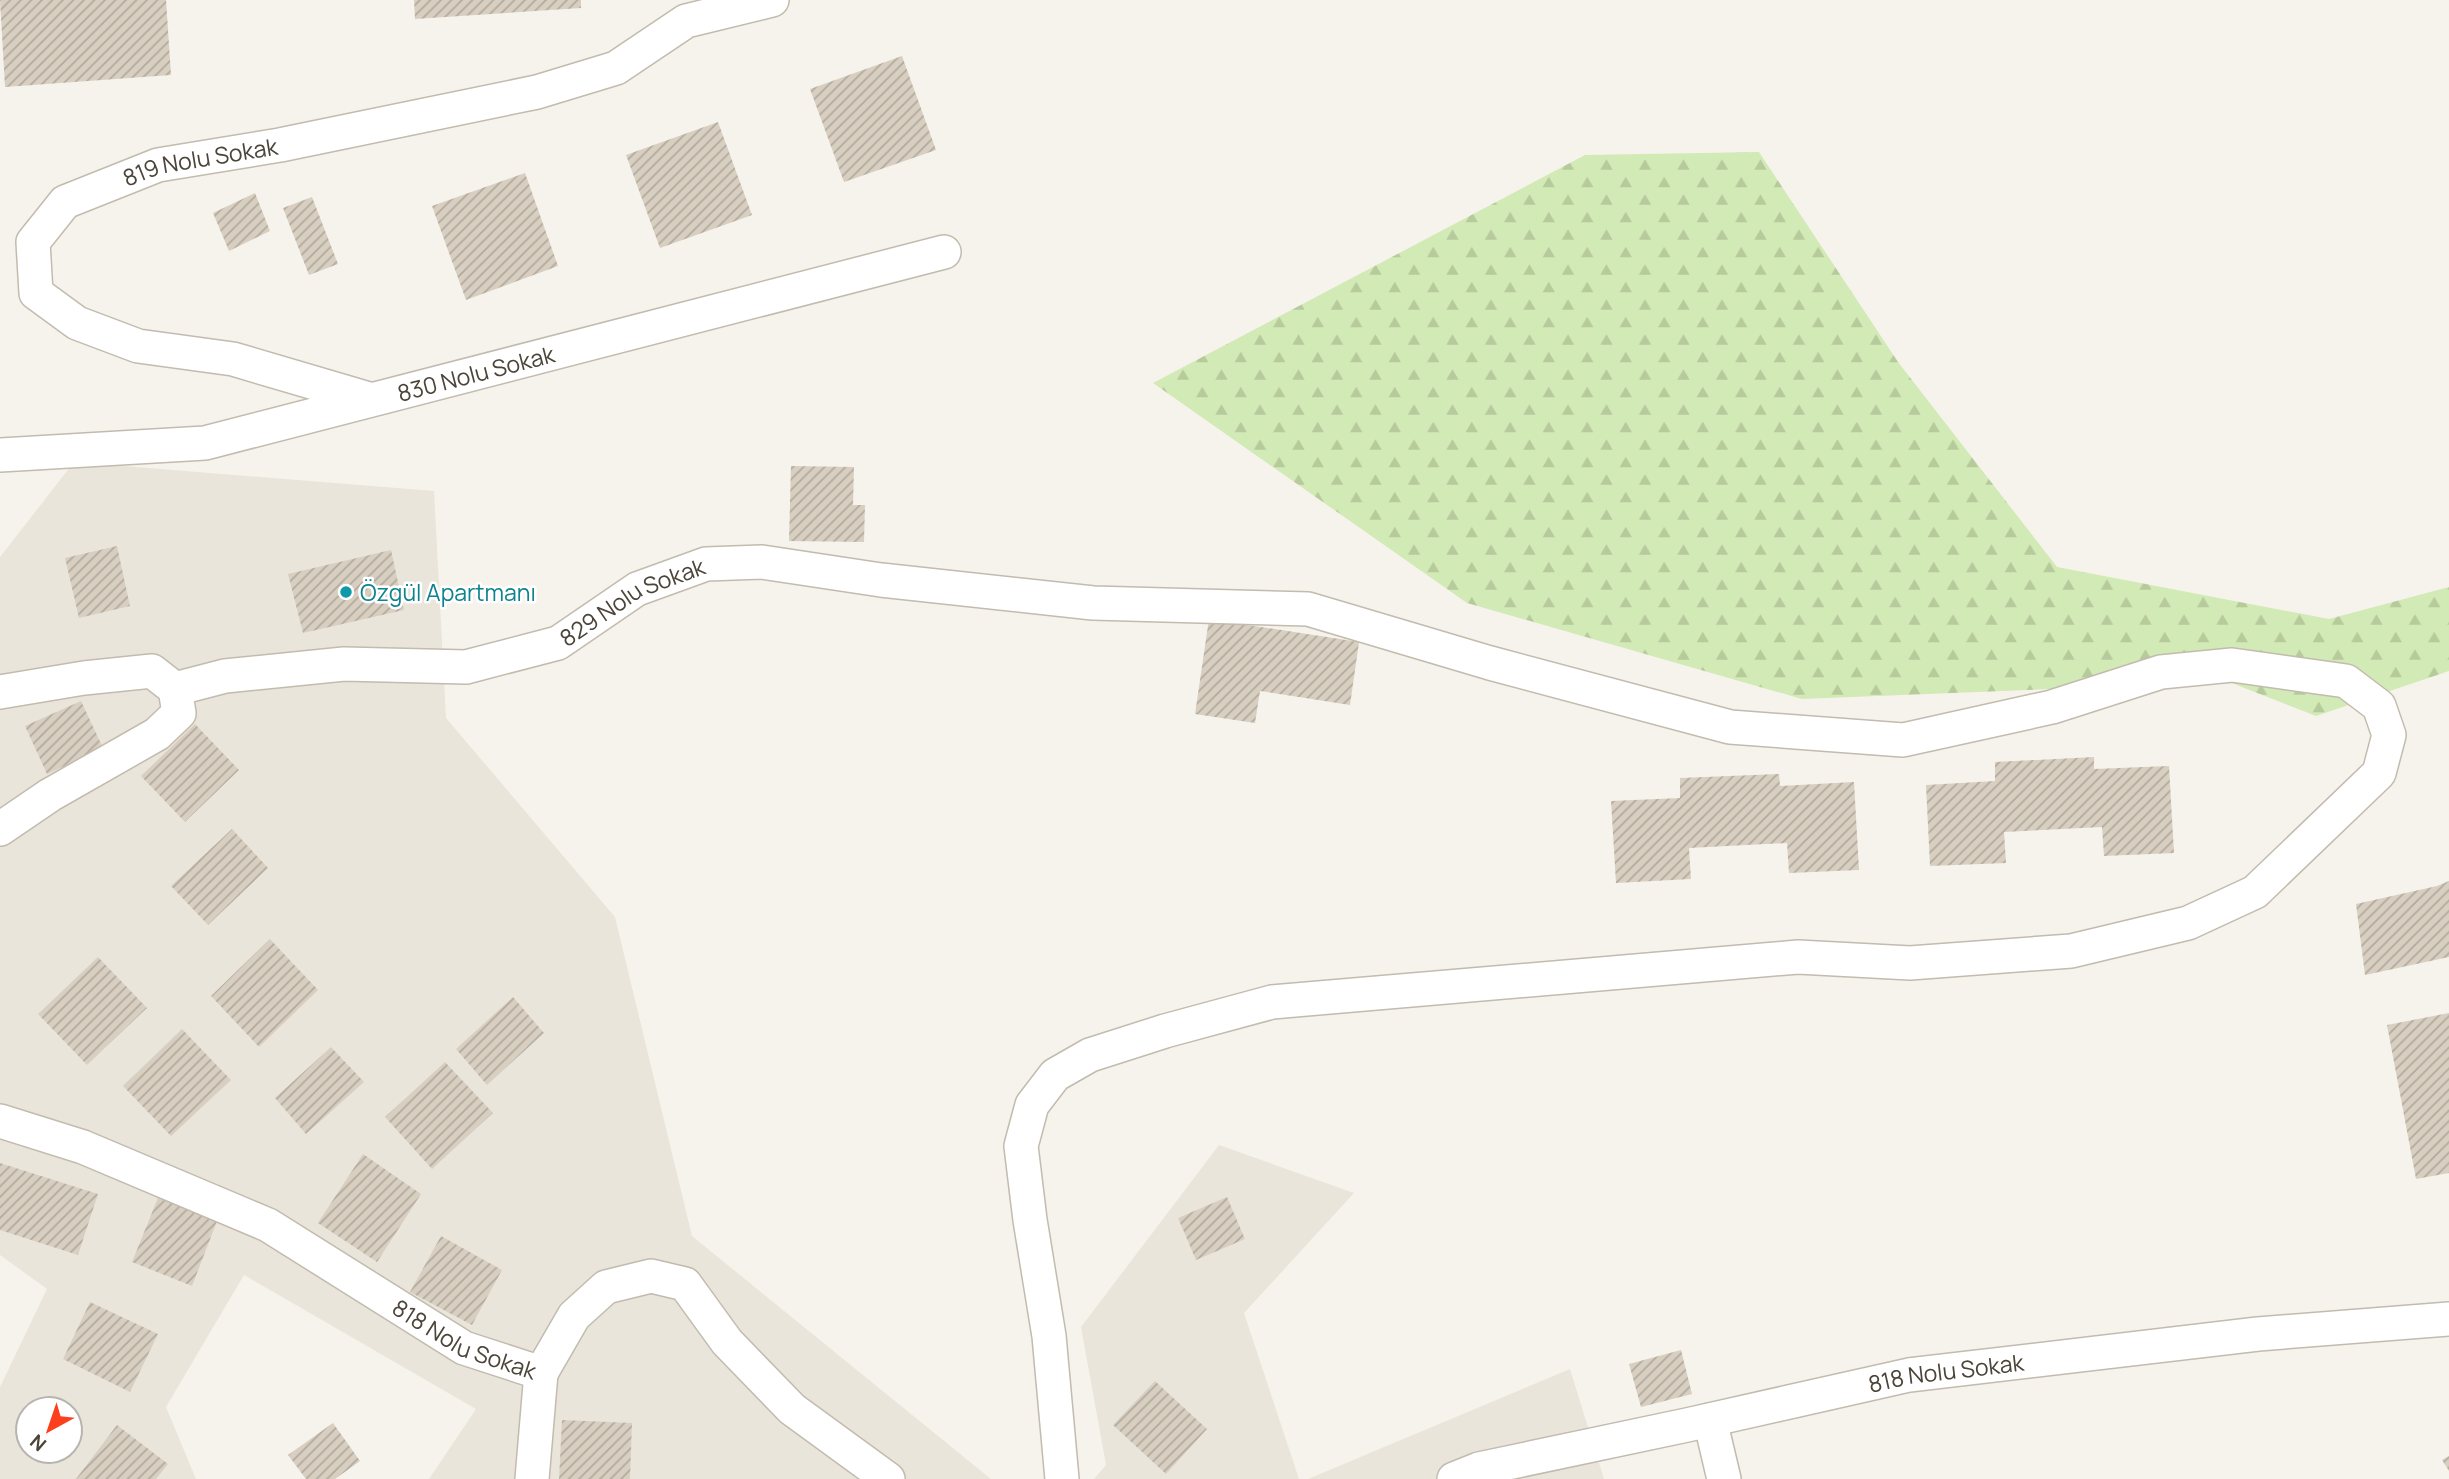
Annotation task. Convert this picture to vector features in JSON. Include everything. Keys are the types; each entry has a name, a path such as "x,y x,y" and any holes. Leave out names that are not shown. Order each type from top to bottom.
{"street":[{"name":"819 Nolu Sokak","path":"369,399 233,359 138,346 76,323 36,293 33,242 65,202 158,165 280,145 537,93 616,68 681,11 772,0"},
{"name":"830 Nolu Sokak","path":"0,455 205,443 944,252"},
{"name":"829 Nolu Sokak","path":"175,689 225,676 344,664 467,667 558,643 637,589 706,564 762,562 881,580 1093,603 1308,609 1490,663 1730,727 1903,740 2052,707 2161,672 2232,664 2346,681 2379,706 2389,735 2379,773 2255,892 2189,923 2071,951 1910,963 1798,957 1272,1002 1090,1055 1055,1075 1032,1105 1020,1146 1049,1336 1062,1479"},
{"path":"0,692 84,678 152,671 175,689 178,713 158,734 50,795 0,829"},
{"name":"818 Nolu Sokak","path":"0,1121 83,1147 268,1225 464,1348 541,1373 574,1317 606,1287 651,1276 685,1284 727,1342 792,1409 888,1479"},
{"name":"818 Nolu Sokak","path":"1454,1479 1479,1469 1909,1375 2258,1334 2449,1319"},
{"path":"532,1479 541,1373"},
{"path":"1710,1420 1724,1479"}],"shaded area":[{"path":"74,462 434,491 446,718 615,917 692,1236 991,1479 429,1479 476,1409 244,1275 166,1407 196,1479 0,1479 0,1387 47,1289 0,1255 0,557"},
{"path":"1219,1145 1354,1193 1244,1313 1299,1479 1094,1479 1106,1465 1081,1327"},
{"path":"1570,1369 1604,1479 1308,1479"}],"green space":[{"path":"1759,152 1898,362 2057,567 2329,619 2449,587 2449,671 2316,716 2229,682 1802,699 1467,603 1153,383 1585,155"}],"building":[{"path":"0,0 166,0 171,75 5,87"},
{"path":"414,0 581,0 581,8 415,19"},
{"path":"902,56 936,150 844,182 810,89"},
{"path":"718,122 752,215 660,248 626,155"},
{"path":"525,173 558,266 466,300 432,206"},
{"path":"255,193 270,231 229,251 213,213"},
{"path":"312,197 338,264 309,275 283,208"},
{"path":"791,466 854,467 853,505 865,505 864,542 789,541"},
{"path":"117,546 130,606 79,618 65,558"},
{"name":"Özgül Apartmanı","path":"391,550 404,610 303,633 288,574"},
{"path":"1209,619 1359,642 1350,705 1260,691 1255,723 1195,714"},
{"path":"81,701 103,748 47,774 25,726"},
{"path":"195,724 239,770 185,822 141,776"},
{"path":"2094,757 2094,769 2169,766 2174,853 2104,856 2102,827 2004,832 2006,863 1930,866 1926,785 1995,781 1995,762"},
{"path":"1779,774 1780,786 1854,782 1859,870 1789,873 1787,843 1689,848 1691,879 1616,883 1611,801 1680,798 1680,778"},
{"path":"232,829 268,868 208,925 171,886"},
{"path":"2449,881 2449,957 2365,975 2356,904"},
{"path":"270,939 318,990 259,1047 211,996"},
{"path":"98,957 147,1008 87,1065 38,1014"},
{"path":"513,997 544,1033 487,1085 456,1049"},
{"path":"2449,1013 2449,1173 2416,1179 2387,1025"},
{"path":"182,1029 231,1080 171,1136 123,1086"},
{"path":"331,1047 364,1082 306,1134 275,1098"},
{"path":"445,1062 493,1113 432,1169 385,1117"},
{"path":"363,1154 421,1194 377,1262 318,1223"},
{"path":"0,1163 98,1194 78,1255 0,1230"},
{"path":"160,1193 219,1216 192,1286 132,1262"},
{"path":"1227,1197 1245,1239 1196,1260 1178,1218"},
{"path":"441,1236 502,1270 472,1325 410,1292"},
{"path":"90,1302 158,1334 130,1392 63,1359"},
{"path":"1681,1350 1692,1394 1641,1407 1629,1364"},
{"path":"1155,1381 1207,1429 1166,1474 1113,1425"},
{"path":"562,1420 632,1423 630,1479 559,1479"},
{"path":"333,1423 360,1461 335,1479 306,1479 288,1455"},
{"path":"117,1425 168,1464 156,1479 76,1479"},
{"path":"2449,1456 2449,1471 2442,1460"}],"place":[{"name":"Özgül Apartmanı","path":"346,592"}]}
